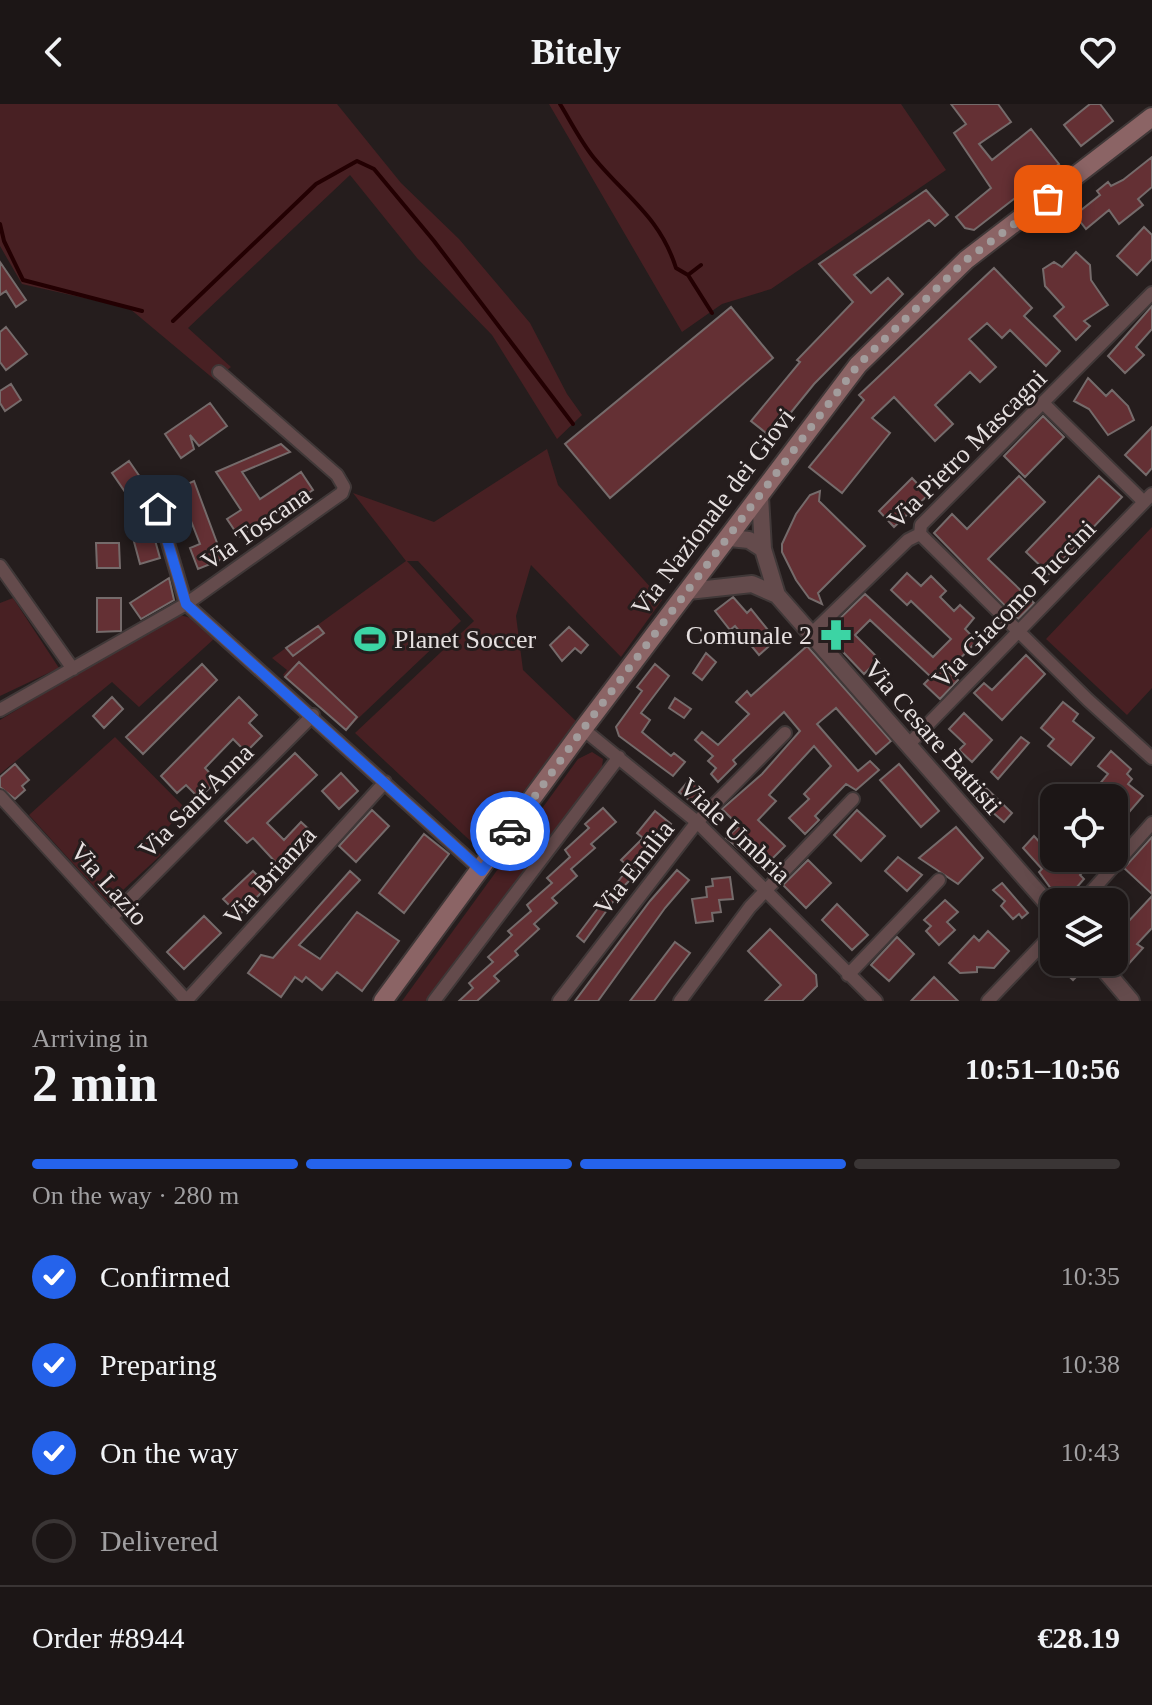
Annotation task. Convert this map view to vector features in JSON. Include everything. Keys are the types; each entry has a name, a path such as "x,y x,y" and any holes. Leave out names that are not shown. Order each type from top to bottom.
{"main road":[{"name":"Via Nazionale dei Giovi","path":"383,1001 482,871 583,729 730,538 828,401 907,315 966,260 1152,117"}],"street":[{"name":"Via Pietro Mascagni","path":"812,633 908,540 920,534 921,525 1152,293"},
{"name":"Via Toscana","path":"0,710 186,604 342,493 344,487 337,475 219,372"},
{"path":"1043,403 1148,498"},
{"name":"Via Cesare Battisti","path":"760,496 763,549 777,595 1040,895"},
{"name":"Via Giacomo Puccini","path":"907,746 1148,498"},
{"path":"158,509 186,604 313,715 482,871"},
{"path":"920,534 1018,632 1152,758"},
{"path":"730,538 749,540 763,549"},
{"path":"714,557 720,575 731,585"},
{"path":"0,566 73,669"},
{"path":"688,591 752,584 777,595"},
{"name":"Via Sant'Anna","path":"111,918 313,715"},
{"name":"Viale Umbria","path":"583,729 697,822 876,1001"},
{"name":"Via Emilia","path":"559,1001 697,822 785,733"},
{"path":"434,1001 619,757"},
{"name":"Via Brianza","path":"186,1001 385,782"},
{"name":"Via Lazio","path":"0,796 186,1001"},
{"path":"680,1001 766,889 853,799"},
{"path":"1094,888 1152,823"},
{"path":"848,975 939,880"},
{"path":"988,1001 1040,947"},
{"path":"1110,976 1131,1001"}],"shaded area":[{"path":"0,104 337,104 401,183 459,239 530,323 567,394 582,415 557,439 492,335 417,258 350,175 188,328 231,367 215,380 129,308 22,284 0,246"},
{"path":"549,104 901,104 946,170 771,289 722,304 682,332"},
{"path":"547,449 558,485 662,600 621,657 531,565 516,616 523,670 577,722 479,849 355,733 474,621 418,561 407,561 461,621 346,730 283,675 287,670 272,658 406,561 353,493 434,522"},
{"path":"1152,527 1152,688 1127,715 1046,639"},
{"path":"13,598 59,668 0,696 0,603"},
{"path":"180,615 191,618 215,638 139,707 112,682 0,774 0,720 154,627"},
{"path":"115,737 186,809 151,844 161,855 109,903 29,815"},
{"path":"592,752 603,759 602,767 428,1001 402,1001 578,759"}],"building":[{"path":"951,104 998,104 1011,122 979,144 992,160 1031,129 1059,164 974,230 965,228 956,217 991,188 954,133 966,124"},
{"path":"1090,104 1100,104 1113,121 1081,146 1064,125"},
{"path":"1152,157 1152,187 1138,199 1143,205 1119,224 1109,210 1086,229 1075,215 1100,195 1097,191 1108,182 1111,186 1123,180"},
{"path":"926,190 948,215 935,226 929,220 854,275 871,293 888,278 903,294 814,384 771,437 751,421 800,362 797,360 853,302 819,264"},
{"path":"1144,227 1152,235 1152,259 1137,275 1117,256"},
{"path":"1076,252 1090,265 1091,280 1108,305 1084,321 1090,326 1076,340 1054,316 1064,307 1045,286 1043,269 1054,262 1062,267"},
{"path":"0,262 26,300 16,307 6,291 0,295"},
{"path":"994,268 1032,308 1024,316 1060,351 1046,366 1010,330 1002,338 987,323 969,339 996,367 980,382 970,372 935,405 953,424 935,441 894,397 872,418 890,433 842,493 809,467 864,400 859,395"},
{"path":"1152,306 1152,329 1136,347 1144,355 1125,373 1108,356"},
{"path":"731,307 773,358 610,498 565,444"},
{"path":"6,327 27,354 6,370 0,362 0,332"},
{"path":"1088,378 1106,396 1112,390 1128,406 1134,420 1108,435 1089,409 1074,401"},
{"path":"11,384 21,400 5,411 0,403 0,391"},
{"path":"210,403 227,426 199,446 190,435 194,449 181,458 165,434"},
{"path":"1043,416 1064,437 1025,477 1004,456"},
{"path":"1152,427 1152,468 1146,475 1125,455"},
{"path":"281,444 290,452 242,472 260,499 301,472 313,490 239,537 227,519 241,510 216,472"},
{"path":"129,461 147,487 130,499 112,473"},
{"path":"1019,476 1045,502 988,559 1034,603 1018,619 934,533 952,514 967,529"},
{"path":"1099,476 1122,497 1049,574 1026,552"},
{"path":"912,478 928,495 894,527 879,511"},
{"path":"194,481 223,559 198,569 190,548 200,544 178,488"},
{"path":"820,491 819,501 865,546 818,593 822,604 809,598 782,552 782,544 796,514 810,495"},
{"path":"153,533 160,558 140,564 133,538"},
{"path":"96,543 119,543 120,568 97,568"},
{"path":"907,573 921,586 931,576 946,591 940,597 954,611 960,605 974,618 965,629 977,641 948,671 958,680 940,699 924,684 931,677 870,620 855,635 879,659 864,674 825,633 865,594 933,657 951,639 911,601 907,605 891,590"},
{"path":"169,578 174,600 141,619 130,603"},
{"path":"733,597 747,613 751,609 776,640 759,655 735,626 730,630 715,611"},
{"path":"97,598 121,598 121,631 97,632"},
{"path":"318,626 324,633 293,656 286,648"},
{"path":"569,627 588,645 581,653 575,648 562,661 550,645"},
{"path":"807,646 891,741 876,754 836,708 817,724 858,771 870,761 879,770 856,790 846,784 815,816 819,820 805,834 789,818 809,799 804,794 831,766 814,746 769,795 776,801 758,820 785,846 762,869 726,838 739,826 722,809 762,774 800,731 784,712 733,760 736,764 718,782 711,774 716,768 708,761 713,756 695,740 702,732 718,745 749,714 736,702 747,691 751,696"},
{"path":"706,653 716,662 702,680 693,673"},
{"path":"1026,655 1045,674 1002,720 974,693 984,683 992,690"},
{"path":"299,662 357,717 346,730 285,677"},
{"path":"202,664 217,680 143,754 126,737"},
{"path":"655,664 669,676 641,713 650,720 642,732 671,756 674,753 685,762 673,776 619,736 616,727 642,691 637,687"},
{"path":"112,697 123,709 104,728 93,716"},
{"path":"239,697 257,715 249,723 262,736 246,752 233,739 205,768 217,781 199,798 186,785 177,793 161,776"},
{"path":"675,698 691,709 684,718 669,708"},
{"path":"1063,702 1078,714 1073,721 1094,738 1071,765 1048,746 1054,739 1041,728"},
{"path":"964,713 992,740 972,762 959,750 965,744 949,729"},
{"path":"1021,737 1029,743 998,779 991,772"},
{"path":"1111,751 1131,769 1127,774 1132,779 1128,784 1100,784 1108,774 1098,766"},
{"path":"295,753 317,775 267,823 284,840 301,822 315,835 279,866 253,838 247,843 225,821"},
{"path":"15,764 29,780 22,786 25,790 15,799 0,787 0,777"},
{"path":"899,764 939,811 921,827 880,780"},
{"path":"341,773 358,791 339,809 322,791"},
{"path":"690,779 705,791 695,805 679,792"},
{"path":"981,783 1012,813 1004,822 971,794"},
{"path":"1128,784 1143,796 1130,811 1128,809"},
{"path":"603,808 616,822 591,844 595,848 571,869 577,876 552,898 557,903 534,924 539,929 515,951 518,955 494,976 499,981 477,1001 459,1001 473,988 469,983 493,962 488,957 512,935 508,931 531,911 527,905 552,883 547,878 570,857 565,850 589,828 585,824"},
{"path":"372,810 389,826 356,862 339,846"},
{"path":"857,810 885,836 861,861 834,835"},
{"path":"655,811 671,824 648,853 652,858 625,885 584,942 577,936 629,867 621,860 643,838 637,833"},
{"path":"956,827 983,858 958,884 919,858"},
{"path":"424,834 449,854 404,913 379,893"},
{"path":"1034,836 1040,843 1040,867 1023,848"},
{"path":"1152,837 1152,894 1128,872 1128,864"},
{"path":"898,857 922,875 907,891 885,871"},
{"path":"808,860 831,883 806,908 783,885"},
{"path":"677,870 689,880 598,1001 575,1001 650,901"},
{"path":"253,871 268,886 239,915 223,899"},
{"path":"350,871 360,880 299,945 320,959 357,912 399,941 362,991 337,972 322,990 306,977 302,982 295,977 281,997 248,973 261,955 273,958"},
{"path":"1039,872 1083,872 1080,875 1084,879 1076,888 1051,888"},
{"path":"730,877 733,899 719,900 721,912 712,913 713,921 696,923 692,899 707,897 706,887 713,886 712,879"},
{"path":"1002,883 1028,913 1022,918 1019,914 1013,919 1001,906 1005,901 993,890"},
{"path":"1152,896 1152,928 1137,944 1143,948 1128,965 1128,922"},
{"path":"945,900 958,912 947,922 955,930 939,945 926,931 931,926 924,920"},
{"path":"837,904 868,935 852,950 822,920"},
{"path":"204,916 221,933 184,969 167,952"},
{"path":"770,929 816,975 817,986 802,1001 765,1001 781,985 748,951"},
{"path":"988,931 1009,951 994,968 977,967 977,972 960,973 949,963 974,936 979,941"},
{"path":"897,937 914,954 889,981 871,965"},
{"path":"675,942 690,953 654,1001 630,1001"},
{"path":"934,977 958,1001 911,1001"}],"waterway":[{"path":"560,104 594,158 641,208 661,235 676,268 688,275 701,265"},
{"path":"173,321 316,184 357,161 374,169 434,241 573,424"},
{"path":"0,224 4,241 23,280 142,311"},
{"path":"688,275 712,313"}],"way so far":[{"path":"510,831 583,729 730,538 798,441 858,365 966,260 1048,199"}],"place":[{"name":"Comunale 2","path":"836,635"},
{"name":"Planet Soccer","path":"370,639"}],"route":[{"path":"158,509 186,604 313,715 482,871 510,831"}]}
